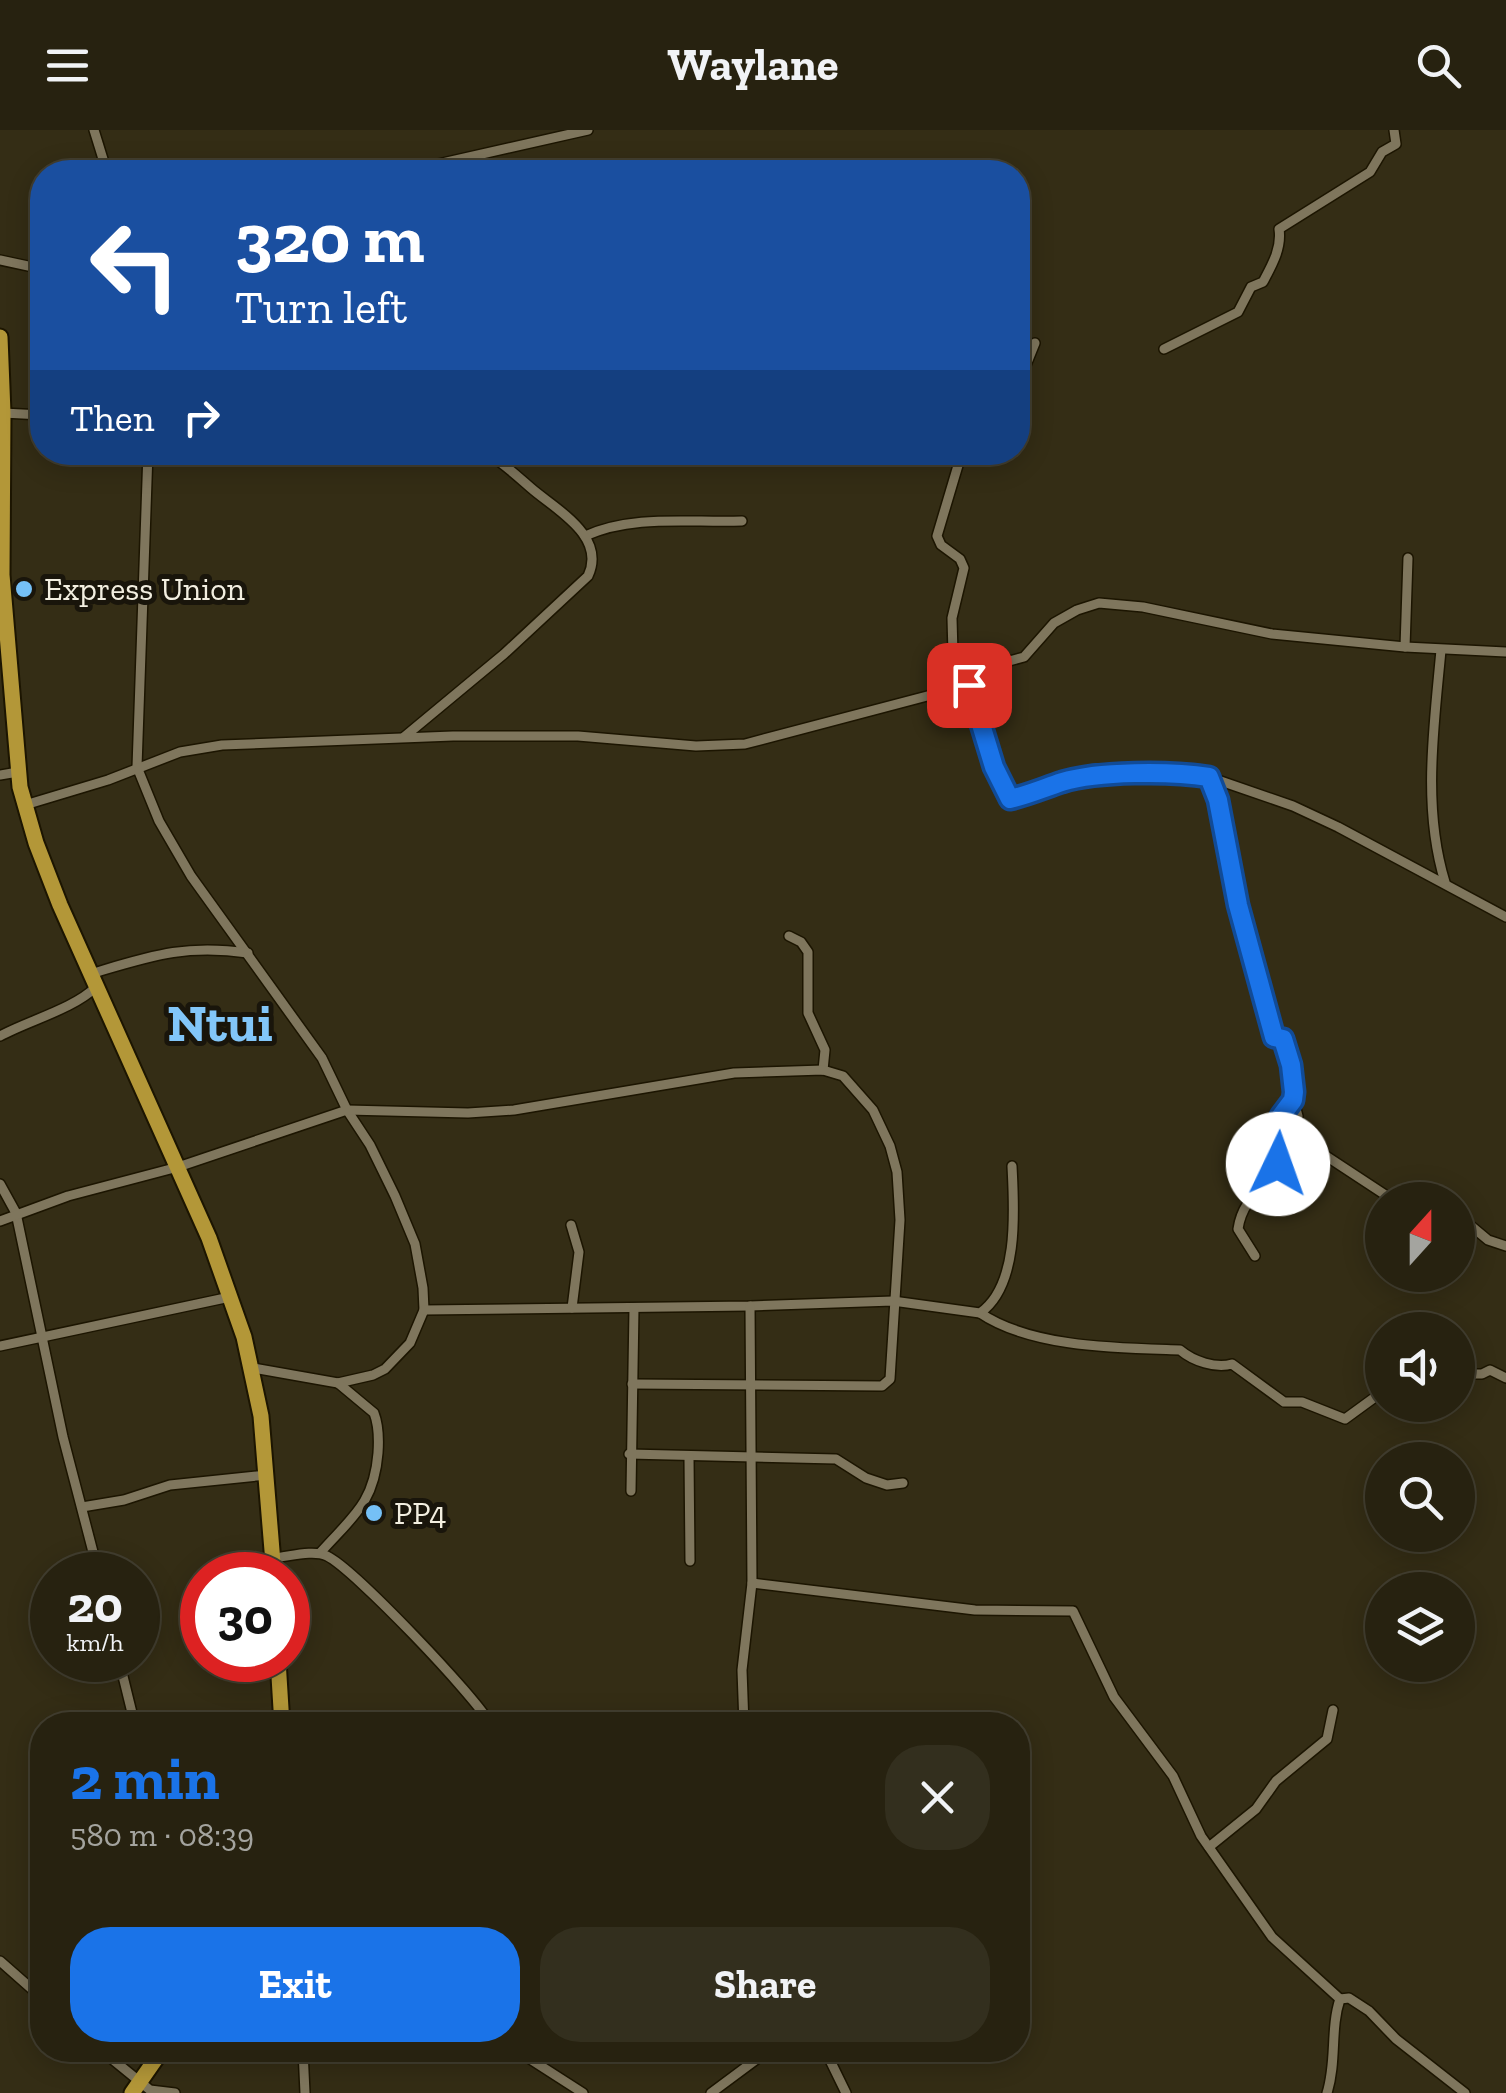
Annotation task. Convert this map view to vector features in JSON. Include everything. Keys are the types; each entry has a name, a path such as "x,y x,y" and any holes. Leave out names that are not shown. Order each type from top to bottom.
{"highway":[{"path":"0,337 4,413 2,574 18,772 25,805 36,843 93,981 209,1238 230,1297 253,1368 272,1552"},
{"path":"279,1682 281,1712"},
{"path":"144,2090 157,2062"}],"street":[{"path":"94,130 103,160"},
{"path":"456,160 588,130"},
{"path":"1164,349 1238,312 1251,287 1263,282 1274,260 1281,240 1279,229 1370,172 1382,152 1396,144 1394,130"},
{"path":"0,260 30,266"},
{"path":"1030,355 1035,343"},
{"path":"4,413 30,414"},
{"path":"148,465 137,768 146,796 177,852 316,1047 378,1161 412,1234 424,1310 410,1344 372,1375 338,1383 253,1368"},
{"path":"404,737 504,654 588,576 592,560 585,536 575,523 505,465"},
{"path":"954,690 952,618 964,568 937,536 958,465"},
{"path":"585,536 604,528 668,520 742,521"},
{"path":"1406,647 1408,558"},
{"path":"25,805 108,780 180,752 222,744 578,736 724,746 766,739 969,685 1002,663 1024,656 1054,623 1076,610 1100,603 1143,606 1272,634 1440,650 1506,652"},
{"path":"1440,650 1430,755 1437,858 1445,882"},
{"path":"969,685 994,767 1010,799 1062,782 1120,773 1209,777 1293,806 1506,916"},
{"path":"0,776 18,772"},
{"path":"1209,777 1218,800 1238,905 1274,1037 1283,1039 1291,1065 1293,1100 1281,1116 1284,1154 1243,1206 1239,1218 1238,1228 1255,1256"},
{"path":"789,936 802,942 808,952 808,1013 825,1050 823,1070"},
{"path":"0,1036 61,1007 79,1003 93,981 183,950 206,947 248,953"},
{"path":"0,1221 347,1110 514,1110 734,1073 823,1070 844,1076 880,1121 897,1172 900,1220 892,1374 886,1384 632,1384"},
{"path":"1285,1129 1366,1182"},
{"path":"980,1312 988,1307 1002,1282 1013,1241 1012,1166"},
{"path":"0,1184 16,1213 63,1437 93,1552"},
{"path":"572,1225 579,1252 572,1308"},
{"path":"1475,1229 1488,1240 1506,1246"},
{"path":"0,1346 230,1297"},
{"path":"424,1310 893,1301 980,1312 1015,1331 1038,1337 1124,1348 1180,1350 1216,1365 1232,1364 1284,1402 1302,1402 1345,1418 1365,1404"},
{"path":"743,1712 742,1683 752,1583 750,1306"},
{"path":"631,1491 634,1308"},
{"path":"1475,1374 1490,1370 1506,1378"},
{"path":"310,1557 320,1554 370,1496 376,1480 378,1441 374,1413 338,1383"},
{"path":"629,1450 688,1457 836,1459 866,1478 887,1485 904,1483"},
{"path":"688,1457 690,1561"},
{"path":"82,1507 124,1500 170,1485 267,1475"},
{"path":"320,1554 342,1567 429,1653 480,1712"},
{"path":"752,1583 976,1610 1073,1612 1114,1697 1173,1776 1209,1847 1272,1937 1340,1999 1349,1998 1369,2012 1396,2039 1465,2093"},
{"path":"124,1682 131,1712"},
{"path":"1209,1847 1256,1809 1276,1782 1327,1739 1332,1710"},
{"path":"0,1961 30,1987"},
{"path":"1328,2093 1336,2045 1334,2020 1340,1999"},
{"path":"113,2062 144,2090 175,2093"},
{"path":"304,2062 306,2093"},
{"path":"535,2062 584,2093"},
{"path":"710,2093 753,2062"},
{"path":"830,2062 846,2093"}],"place":[{"name":"Express Union","path":"24,589"},
{"name":"PP4","path":"374,1513"}],"district":[{"name":"Ntui","path":"220,1023"}],"route":[{"path":"969,685 994,767 1010,799 1062,782 1120,773 1209,777 1218,800 1238,905 1274,1037 1283,1039 1294,1077 1293,1100 1281,1116 1284,1154 1278,1164"}]}
